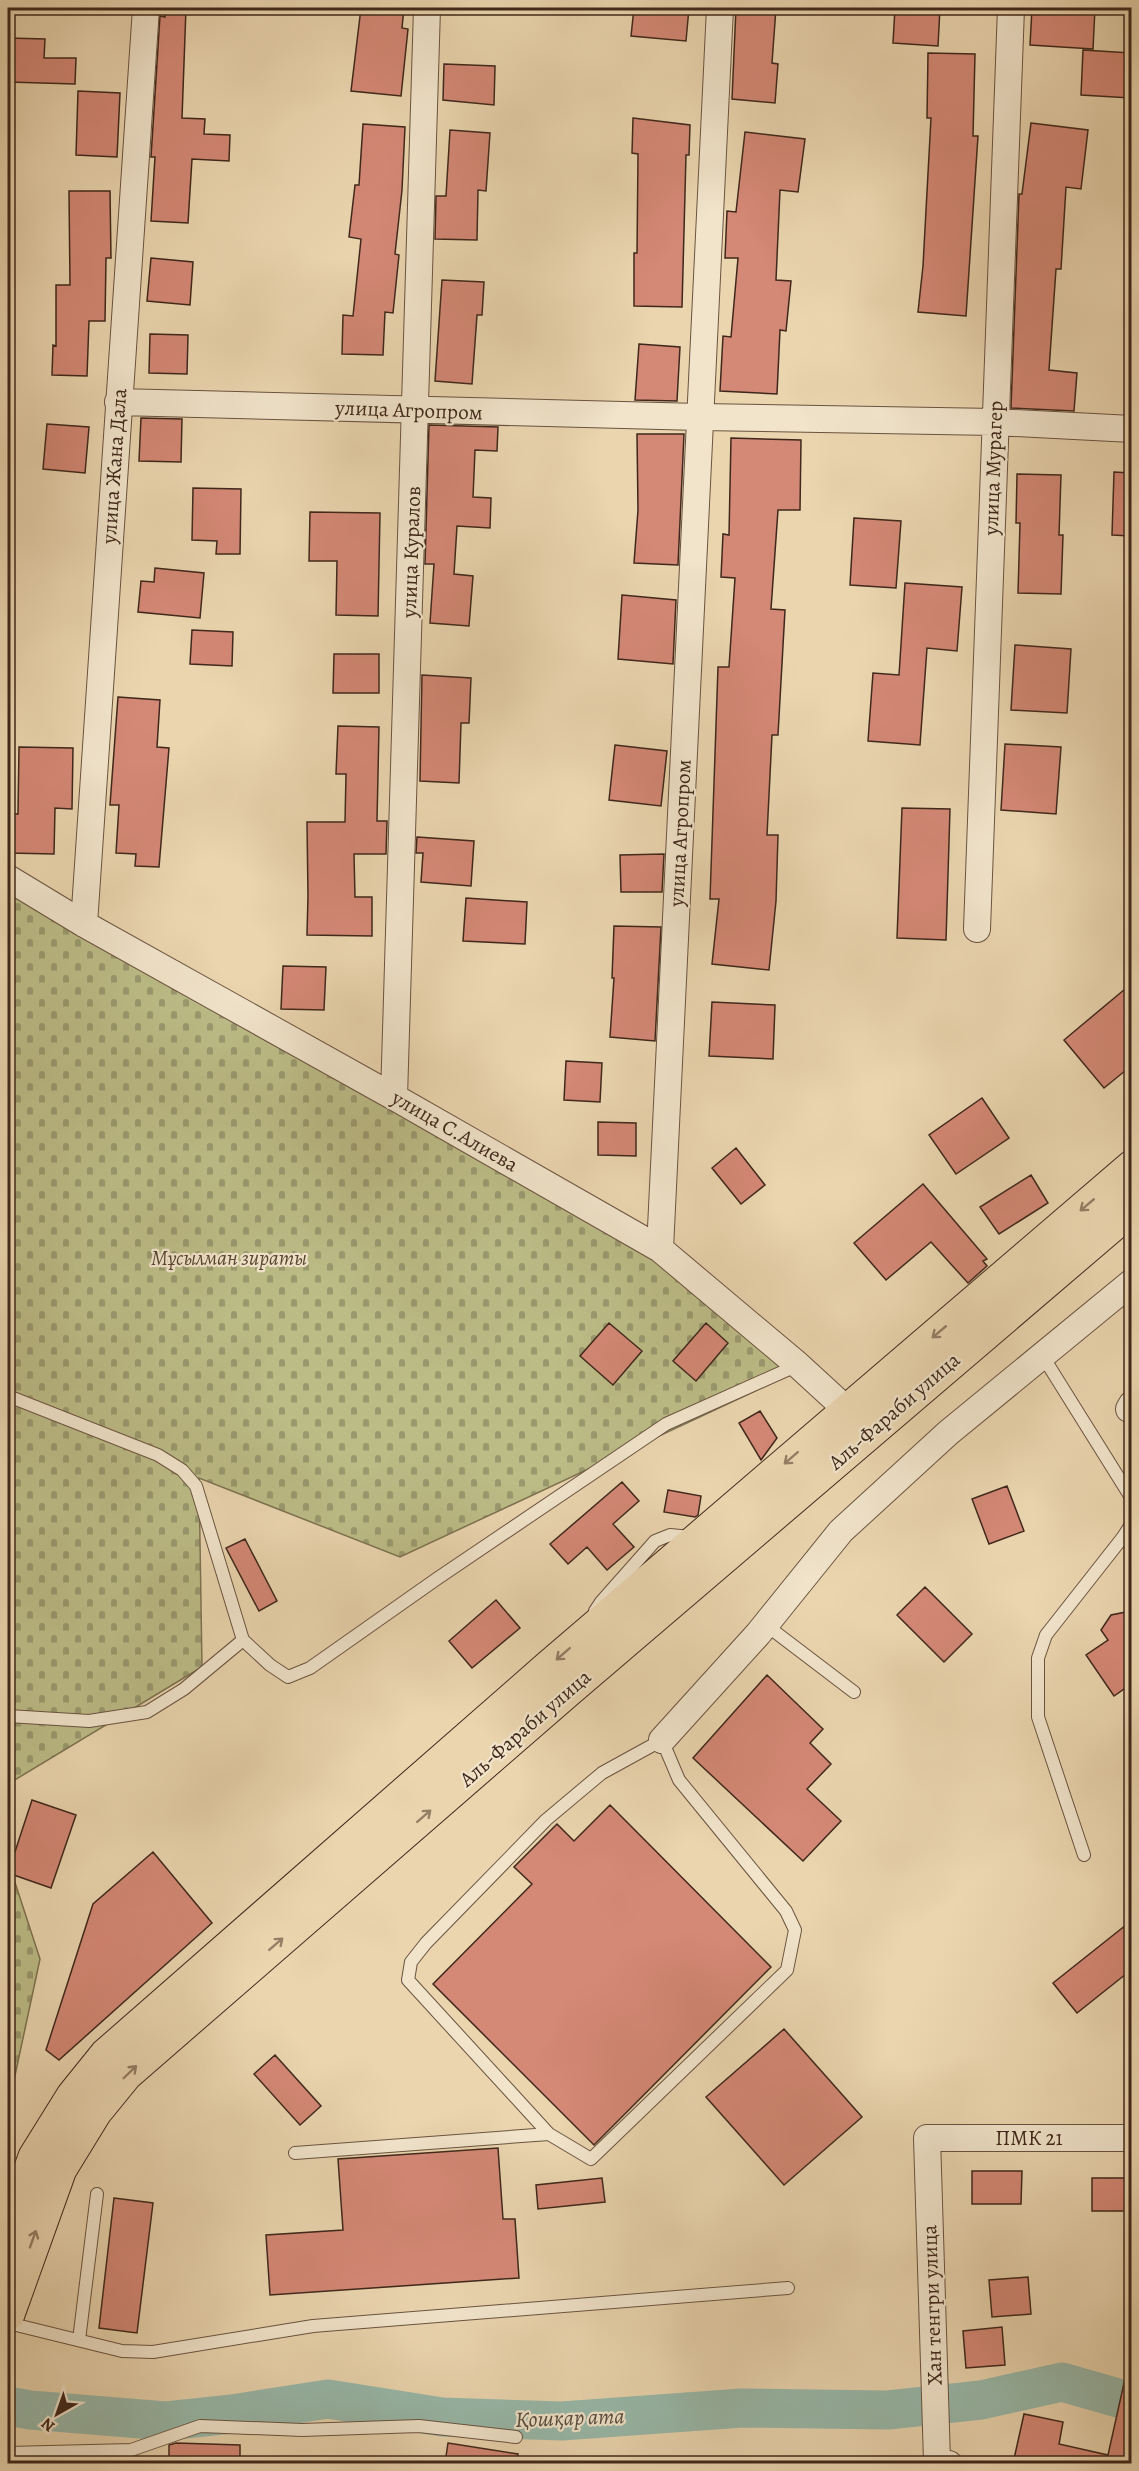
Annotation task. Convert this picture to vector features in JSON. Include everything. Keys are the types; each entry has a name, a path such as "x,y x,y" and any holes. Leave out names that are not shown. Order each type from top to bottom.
{"main road":[{"name":"Аль-Фараби улица","path":"8,2310 60,2169 95,2112 126,2074 857,1422 1131,1167"},
{"name":"Аль-Фараби улица","path":"8,2231 35,2157 73,2096 106,2055 698,1538 857,1422 1131,1208"}],"street":[{"name":"улица Жана Дала","path":"84,924 146,8"},
{"name":"улица Куралов","path":"394,1097 427,8"},
{"name":"улица Агропром","path":"660,1249 720,8"},
{"name":"улица Мурагер","path":"976,928 1011,8"},
{"name":"улица Агропром","path":"118,402 415,411 995,422 1131,429"},
{"name":"улица С.Алиева","path":"8,878 84,924 660,1249 798,1365 857,1422"},
{"path":"662,1740 766,1625 841,1531 948,1433 1131,1282"},
{"name":"ПМК 21","path":"927,2138 1131,2138"},
{"name":"Хан тенгри улица","path":"927,2138 937,2461 949,2463"}],"lane":[{"path":"1042,1355 1131,1499"},
{"path":"8,1396 158,1455 182,1470 196,1486 243,1640 270,1665 288,1677 310,1668 438,1578 666,1424 798,1365"},
{"path":"1084,1855 1038,1717 1038,1658 1046,1635 1123,1537 1131,1523"},
{"path":"766,1625 854,1692"},
{"path":"8,1716 89,1721 147,1712 184,1689 243,1640"},
{"path":"662,1740 679,1780 786,1911 795,1930 787,1970 591,2159 549,2134 408,1980 411,1962 426,1943 546,1820 602,1773 662,1740"},
{"path":"295,2153 549,2134"},
{"path":"79,2340 96,2194"},
{"path":"8,2310 79,2340 122,2351 153,2352 314,2326 788,2288"},
{"path":"8,2453 131,2450 200,2426 302,2430 419,2426 516,2437"}],"green space":[{"name":"Мұсылман зираты","path":"8,877 660,1249 809,1366 400,1557 199,1478 202,1667 8,1784"},
{"path":"8,1861 40,1959 8,2108"}],"building":[{"path":"165,8 186,8 182,118 205,119 204,134 230,135 229,161 192,159 188,223 151,221 155,157 151,157 160,16 165,17"},
{"path":"361,8 404,8 402,28 408,29 401,96 351,91"},
{"path":"634,8 689,8 686,41 631,36"},
{"path":"736,8 776,8 772,63 778,64 775,103 732,99"},
{"path":"895,8 940,8 938,46 893,43"},
{"path":"1032,8 1095,8 1093,49 1030,45"},
{"path":"8,38 45,39 44,58 76,58 75,84 8,82"},
{"path":"1083,50 1131,53 1131,98 1081,95"},
{"path":"928,53 975,54 973,136 978,136 966,316 918,312 923,266 931,118 927,118"},
{"path":"444,64 495,66 494,105 443,100"},
{"path":"78,91 120,93 117,157 76,155"},
{"path":"633,118 690,125 689,155 686,155 682,307 634,306 638,154 632,153"},
{"path":"1031,123 1088,130 1081,189 1066,187 1061,269 1056,269 1049,370 1077,373 1074,411 1011,408 1019,194 1022,194"},
{"path":"363,124 405,127 402,190 395,254 399,255 393,313 385,312 383,355 342,354 343,315 353,316 361,239 349,237 355,185 359,185"},
{"path":"450,130 490,133 486,191 478,190 477,240 435,239 436,196 446,196"},
{"path":"745,132 805,139 798,192 780,190 776,280 791,281 786,331 780,330 777,394 720,391 723,336 731,337 738,258 725,258 727,211 736,212"},
{"path":"69,191 110,191 111,258 106,258 105,321 89,321 87,376 52,375 53,345 56,346 56,285 70,285"},
{"path":"151,258 193,262 190,305 147,301"},
{"path":"442,280 484,282 482,315 477,315 472,384 435,381"},
{"path":"150,334 188,335 187,374 149,373"},
{"path":"639,344 680,347 677,401 635,400"},
{"path":"141,418 182,419 181,462 139,461"},
{"path":"47,424 89,427 85,473 43,469"},
{"path":"429,425 498,427 497,451 475,450 473,497 491,498 490,528 457,526 454,574 473,576 469,626 430,623 434,564 425,564"},
{"path":"637,434 684,434 678,565 634,563 638,510"},
{"path":"731,438 801,440 800,510 778,510 771,609 785,610 778,735 772,735 767,835 778,835 776,901 769,970 712,964 719,899 710,899 718,667 729,667 735,578 721,577 723,534 729,535"},
{"path":"1114,472 1131,473 1131,536 1112,535"},
{"path":"1017,474 1061,475 1059,535 1063,535 1061,594 1018,593 1020,523 1016,523"},
{"path":"193,488 241,489 240,554 216,554 217,541 192,540"},
{"path":"310,512 380,513 378,616 336,615 337,561 309,561"},
{"path":"854,518 901,521 896,588 850,585"},
{"path":"155,568 204,573 200,618 138,612 141,581 154,582"},
{"path":"905,583 962,587 957,651 927,648 920,745 868,741 873,673 899,675"},
{"path":"622,595 676,600 673,664 618,659"},
{"path":"192,630 233,632 232,666 190,664"},
{"path":"1015,645 1071,649 1067,713 1011,710"},
{"path":"334,654 379,654 379,693 333,693"},
{"path":"422,675 471,678 469,723 461,723 459,783 420,781"},
{"path":"118,697 160,700 157,747 169,748 159,867 135,866 136,854 116,853 119,805 110,805"},
{"path":"338,726 379,727 377,821 387,821 386,854 354,854 355,897 372,897 372,936 307,935 307,822 345,822 346,774 336,774"},
{"path":"1005,744 1061,747 1056,814 1001,810"},
{"path":"615,745 667,751 661,806 609,800"},
{"path":"19,747 73,748 72,809 55,808 54,854 8,853 8,814 18,814"},
{"path":"902,808 950,809 946,940 897,938"},
{"path":"417,837 474,841 471,886 421,882 423,853 416,853"},
{"path":"664,854 662,892 621,892 620,855"},
{"path":"466,898 527,902 525,944 463,941"},
{"path":"614,926 661,927 655,1041 610,1037 614,978 612,978"},
{"path":"283,966 326,967 324,1010 281,1009"},
{"path":"1131,984 1131,1066 1104,1088 1064,1040"},
{"path":"712,1002 775,1005 773,1059 709,1056"},
{"path":"566,1061 602,1063 600,1102 564,1100"},
{"path":"982,1098 1009,1138 956,1174 929,1135"},
{"path":"598,1122 636,1123 636,1156 598,1155"},
{"path":"736,1148 765,1185 741,1204 712,1168"},
{"path":"1031,1175 1048,1203 999,1234 980,1207"},
{"path":"923,1184 987,1259 983,1261 987,1266 968,1283 931,1242 886,1280 854,1243"},
{"path":"609,1323 642,1351 613,1385 580,1356"},
{"path":"706,1323 728,1343 696,1381 673,1361"},
{"path":"760,1411 777,1438 761,1460 739,1423"},
{"path":"622,1482 639,1501 613,1524 634,1547 607,1570 587,1547 568,1564 550,1544"},
{"path":"1007,1486 1024,1531 989,1544 972,1499"},
{"path":"668,1490 701,1496 698,1515 695,1517 664,1512"},
{"path":"245,1539 277,1601 259,1611 226,1548"},
{"path":"925,1587 972,1634 944,1662 897,1615"},
{"path":"496,1600 520,1628 472,1668 449,1641"},
{"path":"1131,1611 1131,1684 1114,1696 1086,1655 1108,1640 1101,1630 1111,1615"},
{"path":"767,1675 823,1729 810,1743 831,1764 807,1789 841,1821 803,1861 693,1758"},
{"path":"32,1800 76,1815 51,1888 8,1873"},
{"path":"610,1805 771,1967 594,2145 433,1984 532,1884 514,1867 557,1824 574,1841"},
{"path":"153,1852 212,1923 59,2060 46,2050 93,1904"},
{"path":"1131,1921 1131,1970 1077,2013 1053,1983"},
{"path":"784,2029 862,2117 784,2185 706,2097"},
{"path":"275,2055 321,2106 300,2125 254,2074"},
{"path":"498,2148 503,2219 515,2219 519,2278 270,2295 266,2235 343,2230 338,2159"},
{"path":"972,2171 1022,2171 1021,2204 972,2204"},
{"path":"602,2178 605,2202 538,2209 536,2185"},
{"path":"1092,2178 1131,2178 1131,2211 1092,2211"},
{"path":"114,2198 153,2203 137,2333 99,2328"},
{"path":"1028,2277 1031,2314 992,2317 989,2280"},
{"path":"1002,2327 1005,2365 966,2368 963,2331"},
{"path":"1124,2383 1131,2384 1131,2463 1031,2463 1014,2459 1024,2414 1063,2422 1059,2444 1108,2455"},
{"path":"176,2443 240,2445 240,2463 169,2463 169,2445"},
{"path":"448,2443 518,2454 517,2463 445,2463"}],"waterway":[{"name":"Қошқар ата","path":"8,2406 30,2410 166,2421 232,2414 328,2399 442,2417 562,2421 742,2408 888,2410 981,2400 1062,2382 1132,2402"}]}
